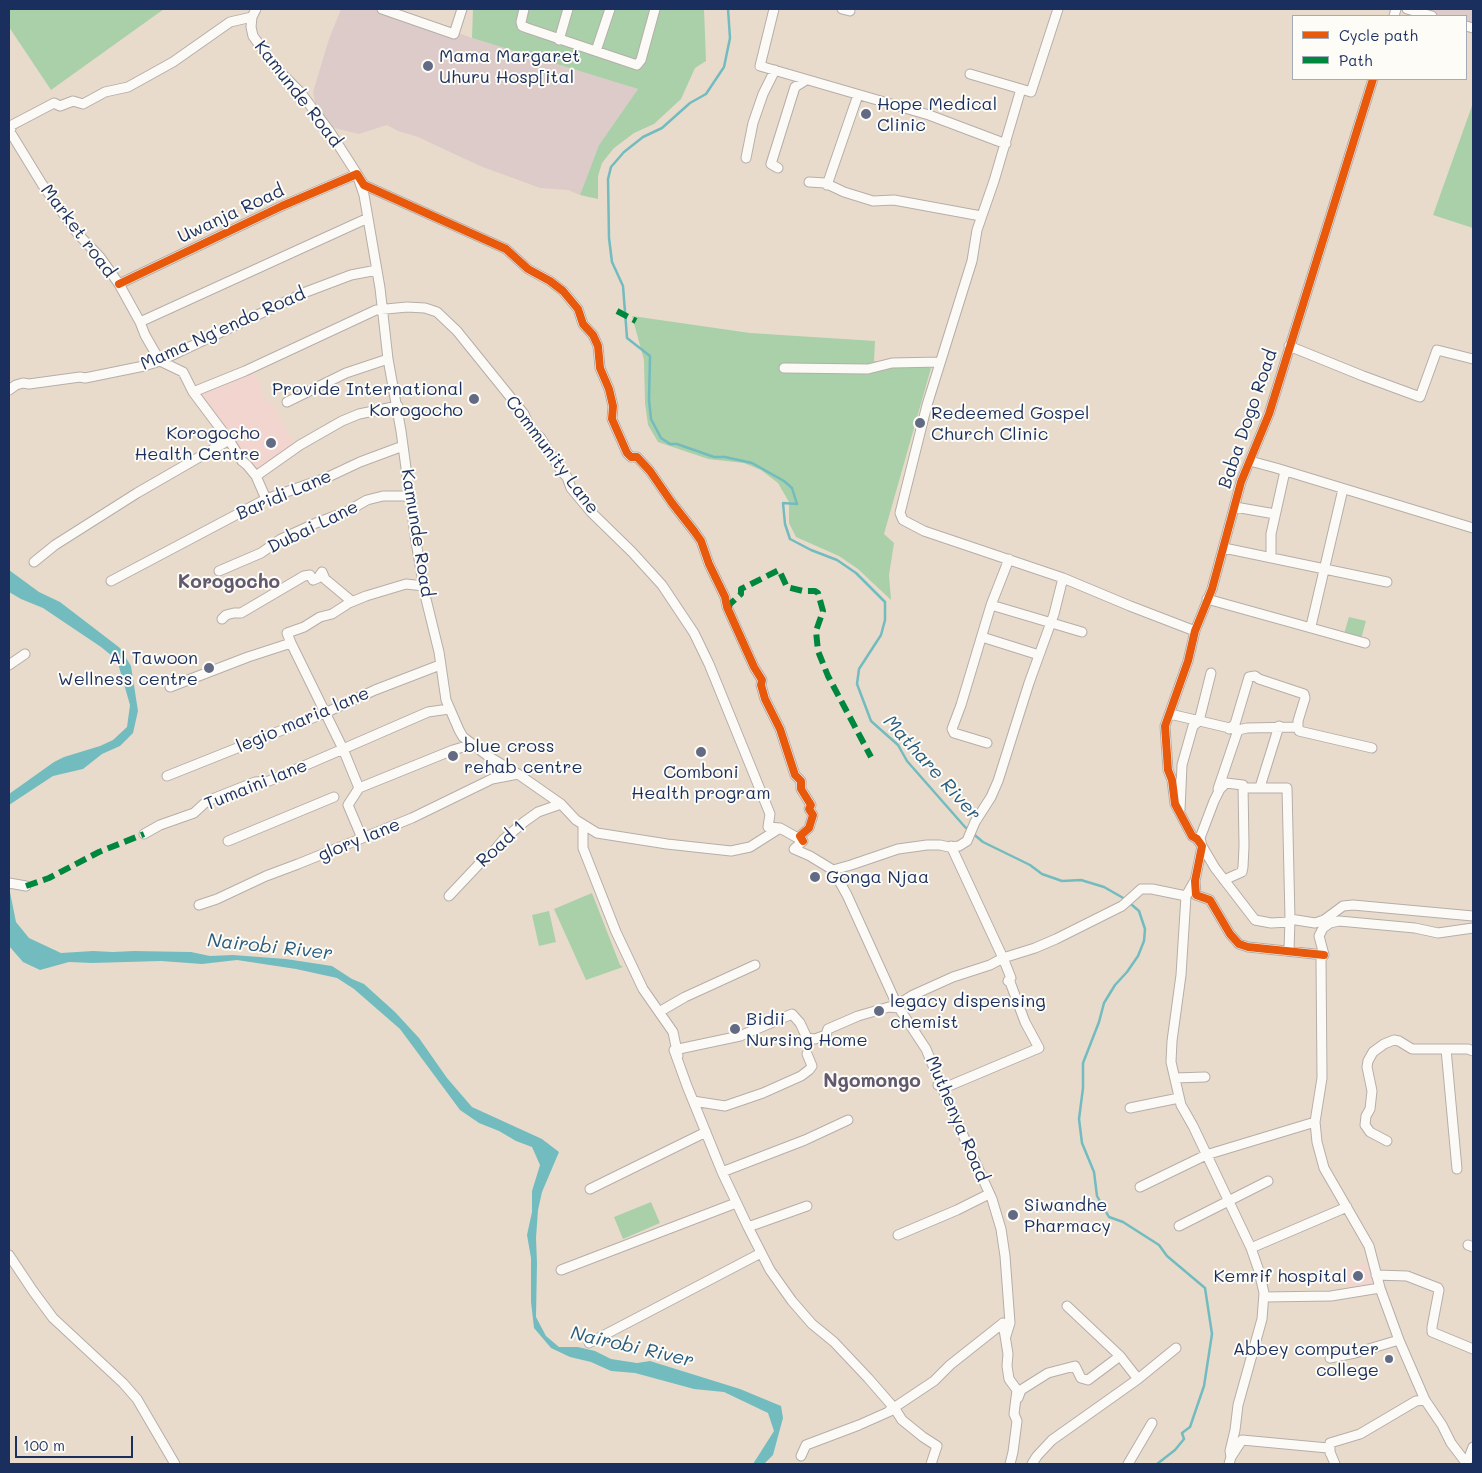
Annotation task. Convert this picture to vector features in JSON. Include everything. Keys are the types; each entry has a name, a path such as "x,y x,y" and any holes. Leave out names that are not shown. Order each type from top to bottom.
{"street":[{"path":"382,9 454,34 462,9"},
{"path":"524,9 521,19 522,26 637,65 640,64 655,9"},
{"path":"559,40 568,9"},
{"path":"596,50 610,9"},
{"path":"766,55 775,32 776,9"},
{"path":"776,9 760,66 929,115 1006,144"},
{"path":"970,74 1031,92 1058,9"},
{"path":"1407,9 1428,15"},
{"path":"10,131 12,125 54,103 58,103 60,106 72,101 83,104 105,92 128,87 173,62 230,22 254,13"},
{"name":"Kamunde Road","path":"254,13 252,34 277,70 309,103 330,132 357,174 364,195 377,270 388,359 398,406 409,496 424,586 439,652 449,709 463,737 560,804 584,826 604,834 731,851 750,847 780,828"},
{"path":"746,158 753,123 763,94 775,70"},
{"path":"778,168 771,164 795,87 806,80"},
{"name":"Baba Dogo Road","path":"1373,80 1269,414 1241,482 1212,588 1195,631 1188,661 1166,726 1168,770 1172,780 1175,804 1182,819 1192,836 1202,846 1224,880 1255,920 1271,923 1290,921 1315,923 1324,920 1343,906 1353,905 1473,916"},
{"path":"1021,89 1006,144 976,230 972,261 940,362 900,513 903,520 924,531 1063,578 1195,631"},
{"path":"827,185 858,95"},
{"name":"Market road","path":"10,131 42,184 78,234 100,258 119,284 160,361"},
{"path":"357,174 364,185 506,249 528,269 550,281 563,291 578,309 583,324 593,335 598,346 600,368 609,389 613,406 612,419 623,445 629,456 637,457 650,471 699,538 709,564 725,596 727,607 762,680 761,685 765,699 780,729 795,775 801,780 801,789 814,814 809,828 800,836 802,841"},
{"name":"Uwanja Road","path":"119,284 282,206 357,174"},
{"path":"809,182 827,185 873,201 894,200 981,216"},
{"path":"140,322 368,218"},
{"name":"Mama Ng'endo Road","path":"9,390 23,383 85,378 137,368 160,361 306,292 351,275 377,270"},
{"name":"Community Lane","path":"193,392 245,371 376,310 425,308 437,312 461,336 524,414 530,430 540,437 567,477 572,488 591,512 661,582 694,633 709,664 770,814 768,827 780,828 802,841"},
{"path":"1289,346 1420,397 1437,350 1473,359"},
{"path":"287,402 346,373 388,359"},
{"path":"160,361 183,372 193,392 229,440 242,461 256,476 266,499"},
{"path":"784,368 868,369 892,364 940,362"},
{"path":"256,476 300,445 342,421 359,414 398,406"},
{"path":"34,562 55,545 137,493 229,440"},
{"name":"Baridi Lane","path":"111,582 266,499 326,478 360,462 403,446"},
{"name":"Baba Dogo Road","path":"1250,461 1473,528"},
{"path":"1271,558 1271,534 1284,471"},
{"path":"1310,626 1343,489"},
{"name":"Dubai Lane","path":"219,571 261,553 281,540 316,523 346,512 367,500 383,496 409,496"},
{"path":"1235,507 1275,514"},
{"path":"1224,548 1387,582"},
{"path":"987,743 952,731 991,605 1008,559"},
{"path":"222,619 226,615 241,613 304,576 310,575 313,580 318,578 322,572 325,579 349,599 349,604"},
{"path":"833,870 852,866 898,850 919,846 961,845 967,841 974,822 995,789 1051,622 1063,578"},
{"path":"359,788 343,749 287,633 304,627 320,617 332,614 366,596 406,584 424,586"},
{"path":"1207,599 1365,642"},
{"path":"991,605 1082,632"},
{"path":"982,637 1039,655"},
{"path":"170,687 291,642"},
{"path":"9,665 25,654"},
{"name":"legio maria lane","path":"167,776 440,665"},
{"path":"1180,812 1182,765 1193,726 1199,721 1211,673"},
{"path":"1229,729 1235,724 1249,677 1255,676 1304,694 1305,698 1299,716 1298,727 1300,731 1372,748"},
{"name":"Tumaini lane","path":"144,834 160,825 194,813 207,801 255,782 269,781 428,712 449,709"},
{"path":"1170,714 1238,730 1279,726 1298,727"},
{"path":"1260,787 1279,726"},
{"path":"1238,730 1200,838 1202,846 1195,881 1196,895 1210,900 1239,944 1248,947 1324,956"},
{"path":"362,838 348,805 359,788 453,750 473,744"},
{"name":"glory lane","path":"199,905 217,899 266,876 412,818 492,779 518,774"},
{"path":"1214,801 1226,783 1243,785 1244,788 1287,788 1290,921 1288,951"},
{"path":"1224,880 1242,872 1244,846 1243,785"},
{"path":"228,842 334,797"},
{"name":"Road 1","path":"449,896 482,861 524,822 538,812 560,804"},
{"path":"584,826 584,848 616,932 643,989 673,1032 679,1062 674,1050"},
{"name":"Muthenya Road","path":"802,841 794,849 833,870 847,895 898,1007 926,1049 989,1194 1001,1229 1005,1256 1007,1366 1009,1379 1017,1390 1014,1414 1017,1421 1010,1464"},
{"path":"940,1079 935,1084 944,1088 1039,1048 1024,1022 1008,981 1011,978 1003,958 951,846"},
{"path":"1195,881 1186,896 1181,975 1171,1062 1179,1098 1185,1114 1193,1126 1251,1248 1260,1271 1264,1297 1262,1319 1238,1405 1230,1461"},
{"path":"9,883 26,886"},
{"path":"674,1050 740,1036 792,1014 800,1023 807,1038 810,1040 815,1039 826,1035 828,1029 858,1016 889,1007 898,1007 913,995 953,977 1035,948 1122,906 1141,889 1161,890 1186,896"},
{"path":"1473,928 1438,933 1415,928 1340,921 1330,923 1323,928 1319,936 1324,956 1321,959 1322,1078 1315,1122 1317,1142 1324,1168 1369,1246 1380,1288 1399,1340 1425,1400 1442,1425 1451,1443 1468,1462 1473,1447"},
{"path":"659,1012 685,997 755,965"},
{"path":"1387,1141 1370,1132 1365,1125 1366,1116 1370,1109 1372,1091 1367,1067 1373,1052 1394,1040 1412,1049 1468,1049 1473,1051"},
{"path":"1446,1049 1457,1169"},
{"path":"674,1050 722,1172 761,1253 792,1301 812,1324 845,1354 895,1409 902,1420 937,1446 931,1464"},
{"path":"693,1101 725,1106 763,1092 801,1076 809,1070 812,1066 807,1054"},
{"path":"1175,1078 1205,1077"},
{"path":"1130,1108 1179,1098"},
{"path":"722,1172 805,1140 848,1120"},
{"path":"1140,1187 1206,1155 1315,1122"},
{"path":"590,1189 706,1132"},
{"path":"1179,1226 1268,1181"},
{"path":"898,1235 989,1194"},
{"path":"561,1270 736,1203"},
{"path":"748,1227 807,1206"},
{"path":"1251,1248 1347,1207"},
{"path":"589,1342 761,1253"},
{"path":"9,1254 32,1291 53,1318 123,1383 137,1399 175,1464"},
{"path":"1376,1275 1407,1276 1438,1288 1440,1290 1432,1332 1473,1349"},
{"path":"1264,1297 1330,1296 1380,1288"},
{"path":"1067,1306 1120,1356 1138,1379"},
{"path":"895,1409 889,1411 934,1381 950,1365 1007,1323"},
{"path":"1330,1358 1399,1340"},
{"path":"1032,1464 1052,1440 1138,1379 1176,1348"},
{"path":"1016,1406 1021,1390 1048,1373 1075,1366 1081,1378 1088,1380 1120,1356"},
{"path":"1335,1464 1329,1450 1330,1443 1360,1434 1416,1401 1425,1400"},
{"path":"802,1456 806,1445 895,1409"},
{"path":"1128,1464 1152,1423"},
{"path":"1230,1461 1242,1440 1329,1450"}],"shaded area":[{"path":"341,9 391,9 472,38 638,89 599,145 580,195 568,190 540,188 480,166 418,137 398,131 387,125 359,134 334,128 318,118 313,92 329,39"},
{"path":"1427,9 1473,9 1473,26 1467,24 1467,15 1438,15 1429,12"},
{"path":"253,371 267,403 272,402 295,446 253,471 201,394"},
{"name":"Kemrif hospital","path":"1366,1263 1374,1283 1349,1291 1342,1270"}],"green space":[{"path":"9,9 164,9 51,90 9,27"},
{"path":"473,9 704,9 706,61 695,68 681,99 654,124 634,133 614,148 602,163 598,176 598,199 580,195 599,145 638,89 472,38"},
{"path":"1473,103 1473,228 1433,215"},
{"path":"632,316 750,333 875,341 874,361 931,368 884,534 894,543 889,575 891,600 858,569 839,556 796,537 789,523 789,502 778,483 761,470 744,463 708,459 658,442 648,425 645,403 644,360"},
{"path":"1349,617 1366,621 1361,639 1344,634"},
{"path":"592,893 620,965 623,967 586,980 554,909"},
{"path":"549,911 556,942 539,946 532,915"},
{"path":"651,1202 660,1223 623,1239 614,1217"}],"water":[{"path":"9,570 39,592 60,602 120,648 131,666 138,711 133,733 120,746 102,754 83,769 53,776 9,805 9,794 54,762 113,740 127,727 130,705 117,660 43,608 9,592"},
{"path":"9,887 16,922 29,938 61,953 93,951 191,952 210,956 233,955 286,959 332,966 352,979 364,984 395,1012 419,1038 447,1078 472,1107 542,1139 559,1152 542,1192 538,1210 536,1238 536,1317 546,1336 559,1347 578,1347 595,1351 611,1359 637,1363 650,1361 740,1389 781,1406 783,1418 773,1455 764,1464 753,1464 774,1431 768,1413 724,1392 694,1389 635,1373 611,1371 591,1362 570,1357 551,1348 534,1328 531,1302 531,1258 527,1235 532,1212 532,1191 540,1165 532,1147 479,1123 460,1110 400,1029 354,989 337,978 296,969 237,960 202,964 161,961 69,962 40,970 23,962 9,946"}],"waterway":[{"name":"Mathare River","path":"728,9 730,38 724,67 706,94 690,103 662,128 643,137 624,152 611,167 608,179 609,238 612,262 623,286 627,338 650,356 649,400 651,419 661,438 670,444 677,444 714,457 725,457 752,463 784,481 792,488 797,504 783,503 785,524 790,539 837,560 856,573 885,602 885,620 881,635 859,669 857,684 871,721 898,745 907,761 965,827 983,842 1030,865 1042,874 1062,881 1081,880 1104,887 1125,899 1139,911 1145,929 1144,941 1138,956 1115,985 1104,1003 1099,1022 1083,1063 1083,1088 1079,1119 1082,1143 1094,1172 1097,1196 1109,1217 1123,1222 1159,1245 1167,1256 1205,1288 1212,1334 1204,1386 1190,1427 1182,1433 1184,1439 1175,1450 1157,1464"}],"marked path":[{"path":"617,311 636,321"},
{"path":"729,609 729,605 741,594 741,589 779,570 787,587 818,593 823,611 816,631 818,651 828,676 871,757"},
{"path":"26,886 49,878 99,852 144,834"}],"cycle path":[{"path":"1324,955 1248,947 1239,944 1230,934 1210,900 1196,895 1195,881 1202,846 1192,836 1175,804 1172,780 1168,770 1165,726 1188,661 1195,631 1212,589 1241,482 1269,414 1373,80"},
{"path":"119,284 282,206 357,174 364,185 506,249 528,269 550,281 563,291 578,309 583,324 593,335 598,346 600,368 609,389 613,406 612,419 627,453 631,457 637,457 650,471 701,541 709,564 725,597 727,607 754,667 762,680 761,685 765,699 780,729 795,775 801,781 801,789 811,805 809,809 813,815 809,828 800,836 803,841"}],"place":[{"name":"Mama Margaret Uhuru Hosp[ital","path":"428,66"},
{"name":"Hope Medical Clinic","path":"866,114"},
{"name":"Provide International Korogocho","path":"474,399"},
{"name":"Redeemed Gospel Church Clinic","path":"920,423"},
{"name":"Korogocho Health Centre","path":"271,443"},
{"name":"Al Tawoon Wellness centre","path":"209,668"},
{"name":"Comboni Health program","path":"701,752"},
{"name":"blue cross rehab centre","path":"453,756"},
{"name":"Gonga Njaa","path":"815,877"},
{"name":"legacy dispensing chemist","path":"879,1011"},
{"name":"Bidii Nursing Home","path":"735,1029"},
{"name":"Siwandhe Pharmacy","path":"1013,1215"},
{"name":"Kemrif hospital","path":"1358,1276"},
{"name":"Abbey computer college","path":"1389,1359"}],"district":[{"name":"Korogocho","path":"229,582"},
{"name":"Ngomongo","path":"872,1081"}],"water label":[{"name":"Nairobi River","path":"270,947"},
{"name":"Nairobi River","path":"632,1347"}]}
